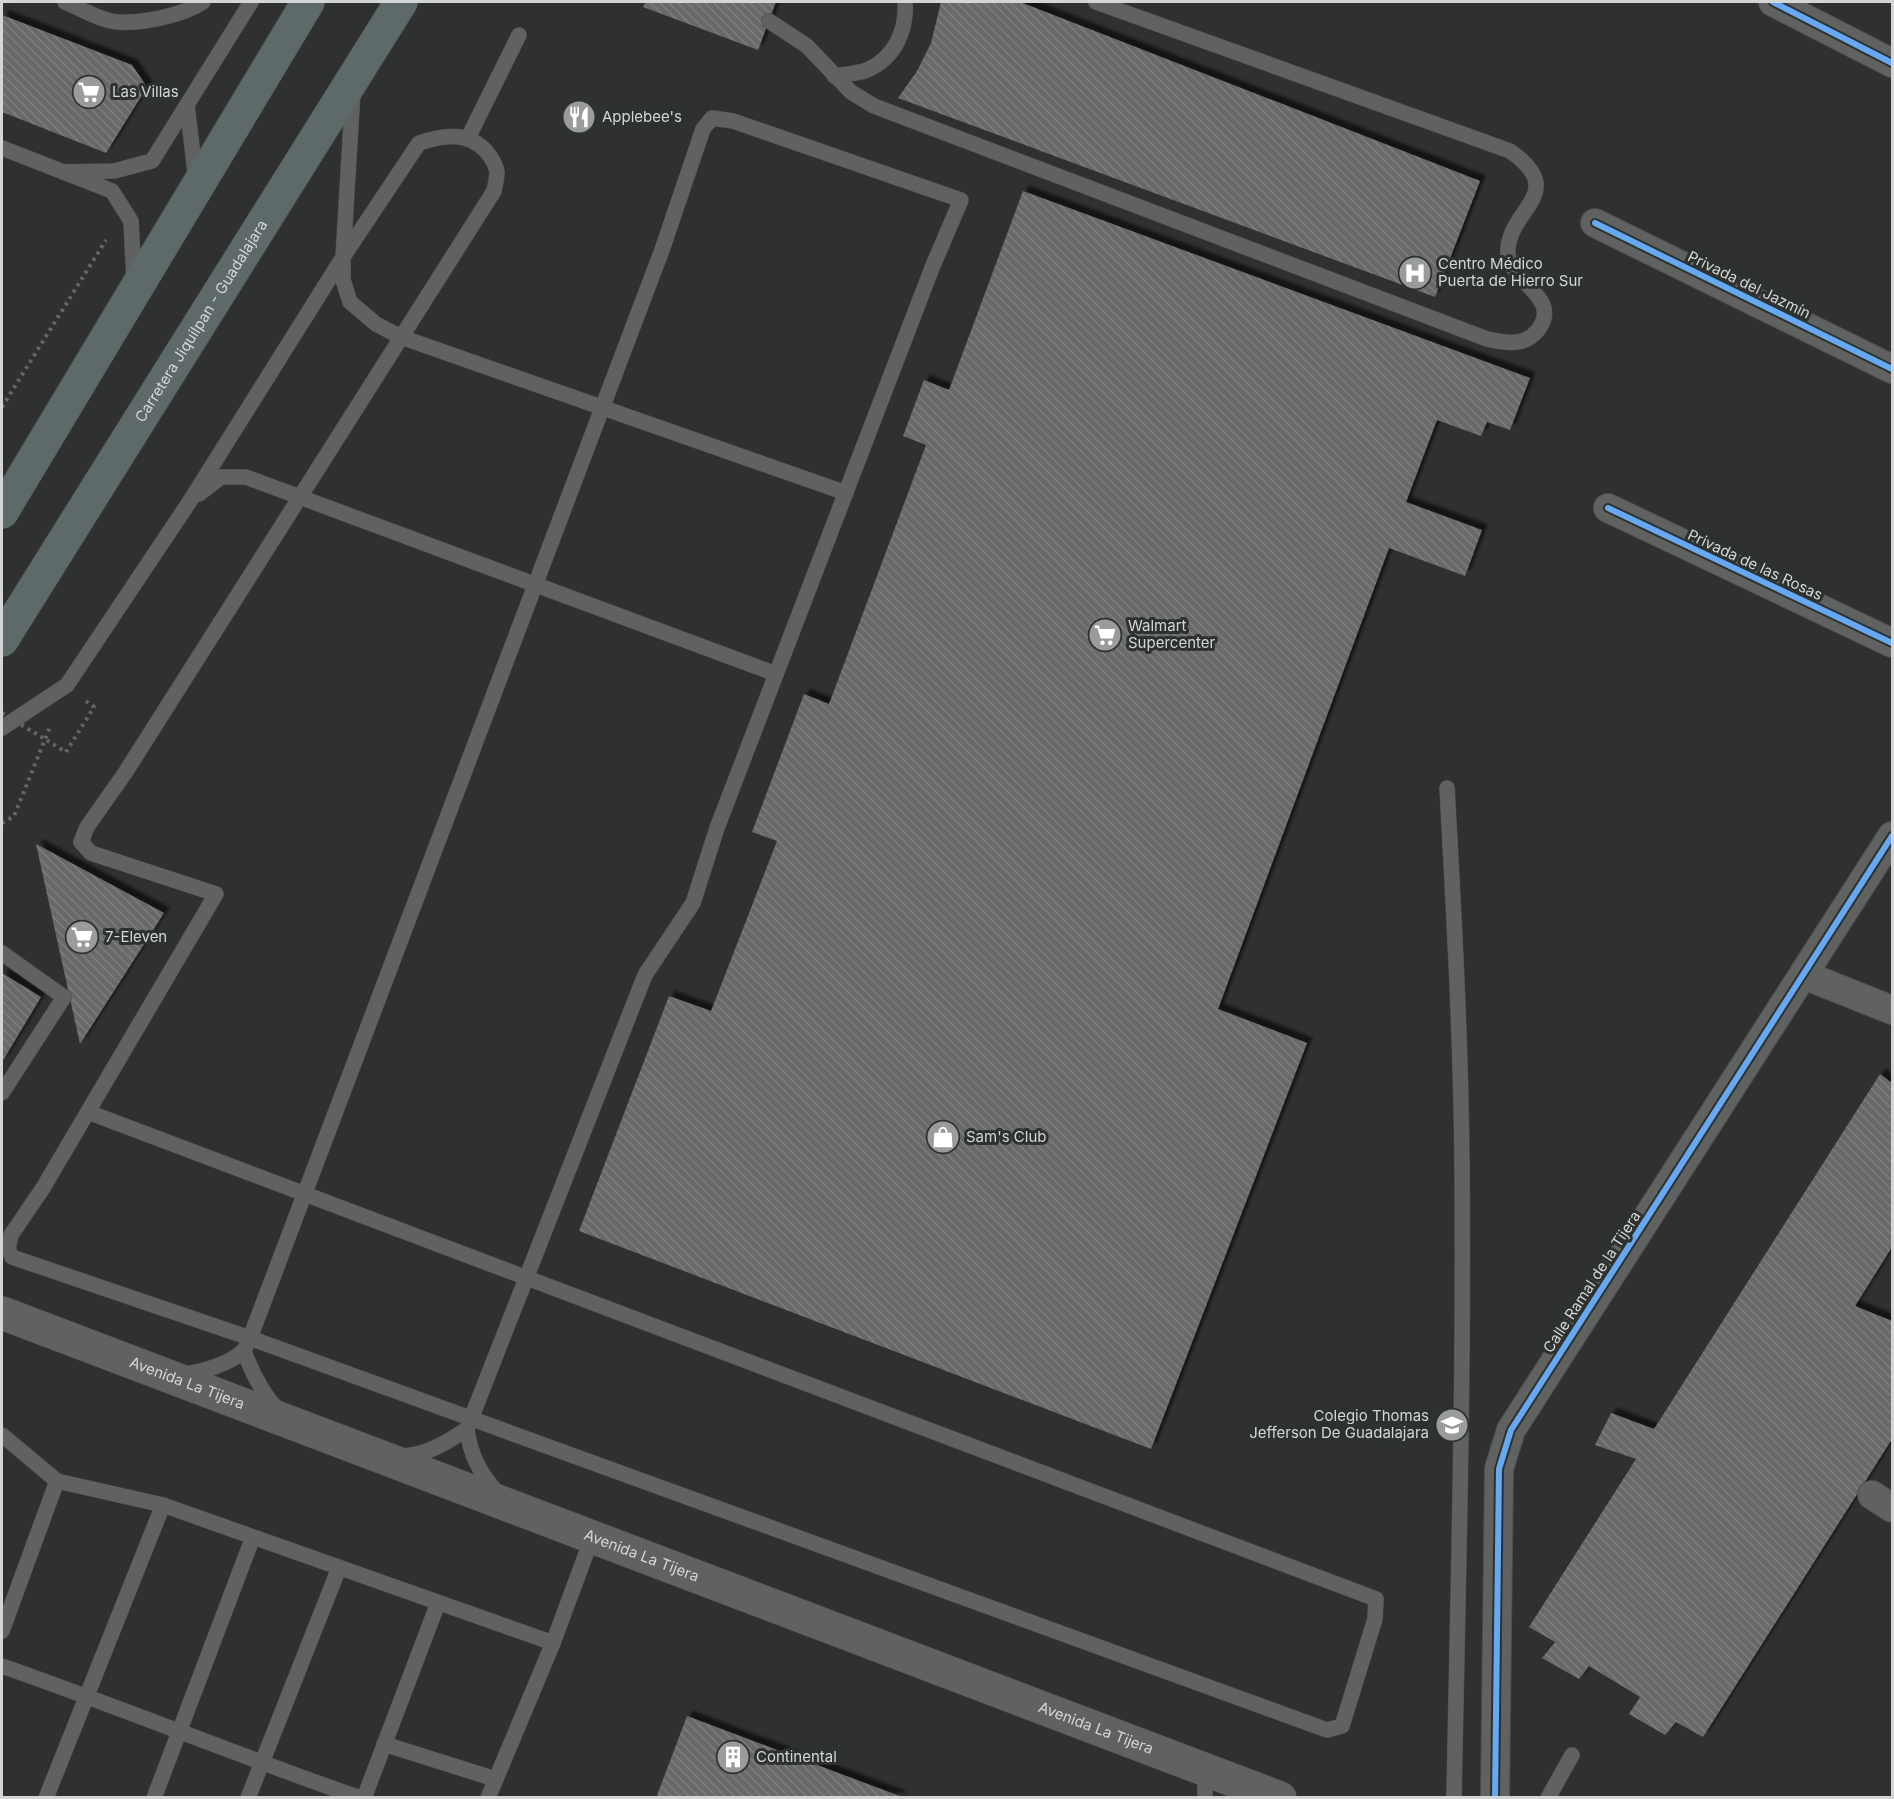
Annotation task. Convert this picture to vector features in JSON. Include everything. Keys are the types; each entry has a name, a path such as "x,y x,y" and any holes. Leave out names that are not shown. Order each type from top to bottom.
{"highway":[{"path":"2,513 308,2"},
{"name":"Carretera Jiquilpan - Guadalajara","path":"2,640 401,2"}],"main road":[{"name":"Avenida La Tijera","path":"2,1314 593,1535 1205,1783 1280,1797"}],"street":[{"path":"1773,2 1893,63"},
{"name":"Privada del Jazmín","path":"1595,223 1893,369"},
{"name":"Privada de las Rosas","path":"1608,508 1893,643"},
{"name":"Calle Ramal de la Tijera","path":"1495,1797 1498,1469 1511,1430 1893,837"},
{"path":"1804,975 1893,1010"}],"lane":[{"path":"65,2 116,22 177,15 192,10 203,2"},
{"path":"63,172 114,171 152,161 251,2"},
{"path":"834,76 867,70 893,50 906,21 905,2"},
{"path":"769,21 807,46 850,92 874,106 1487,339 1513,344 1531,338 1542,324 1544,308 1536,292 1515,275 1506,258 1509,239 1534,201 1535,183 1528,164 1510,151 1096,2"},
{"path":"468,138 519,35"},
{"path":"354,76 343,257 343,280 350,302 376,324 401,337 846,493"},
{"path":"188,105 196,188"},
{"path":"290,1422 267,1399 251,1370 247,1344 603,408 662,250 703,129 712,118 733,121 961,200 932,268 717,828 693,903 645,975 469,1425 470,1452 487,1482 510,1504"},
{"path":"2,728 68,685 190,501 343,257 419,143 437,137 468,138 478,143 492,157 497,172 494,191 125,773 87,827 81,842 91,853 216,894 43,1188 11,1235 8,1248 12,1257 469,1425 1327,1730 1342,1726 1375,1619 1376,1599 88,1112"},
{"path":"2,148 112,191 131,221 135,291"},
{"path":"190,501 221,477 246,477 776,674"},
{"path":"1447,788 1457,978 1462,1165 1454,1797"},
{"path":"2,953 64,996 2,1093"},
{"path":"165,1375 199,1372 247,1344"},
{"path":"385,1457 419,1455 445,1443 469,1425"},
{"path":"2,1436 57,1481 163,1505 553,1643"},
{"path":"2,1631 57,1481"},
{"path":"46,1797 163,1505"},
{"path":"488,1797 553,1643 593,1535"},
{"path":"154,1797 252,1537"},
{"path":"248,1797 339,1568"},
{"path":"2,1666 87,1695 261,1764 362,1797 438,1603"},
{"path":"384,1744 495,1779"},
{"path":"1548,1797 1572,1755"}],"path":[{"path":"2,407 124,210"},
{"path":"2,713 66,752 94,707 68,685 14,816 2,823"}],"building":[{"path":"646,2 776,2 758,50 643,7"},
{"path":"941,2 1020,2 1480,181 1435,297 898,98 917,71 931,43"},
{"path":"2,15 132,65 147,87 106,153 2,112"},
{"path":"1023,191 1530,378 1510,430 1487,422 1481,436 1437,420 1406,502 1482,530 1465,576 1389,548 1218,1009 1307,1043 1151,1449 579,1231 669,996 711,1011 777,841 752,832 804,694 829,704 926,445 903,436 924,380 949,390"},
{"path":"36,844 164,913 80,1044"},
{"path":"2,973 41,997 2,1062"},
{"path":"1880,1074 1892,1083 1892,1247 1855,1306 1892,1321 1892,1439 1703,1737 1676,1722 1665,1735 1629,1714 1640,1697 1589,1666 1579,1679 1542,1658 1555,1642 1529,1627 1636,1459 1595,1445 1611,1413 1654,1429"},
{"name":"Continental","path":"687,1716 902,1797 902,1798 656,1798"}],"cycle path":[{"path":"1773,2 1892,63"},
{"path":"1595,223 1892,369"},
{"path":"1608,508 1892,643"},
{"path":"1495,1798 1499,1469 1511,1430 1892,836"}],"place":[{"name":"Las Villas","path":"89,92"},
{"name":"Applebee's","path":"579,117"},
{"name":"Centro Médico Puerta de Hierro Sur","path":"1415,273"},
{"name":"Walmart Supercenter","path":"1105,635"},
{"name":"7-Eleven","path":"82,937"},
{"name":"Sam's Club","path":"943,1137"},
{"name":"Colegio Thomas Jefferson De Guadalajara","path":"1452,1425"},
{"name":"Continental","path":"733,1757"}]}
